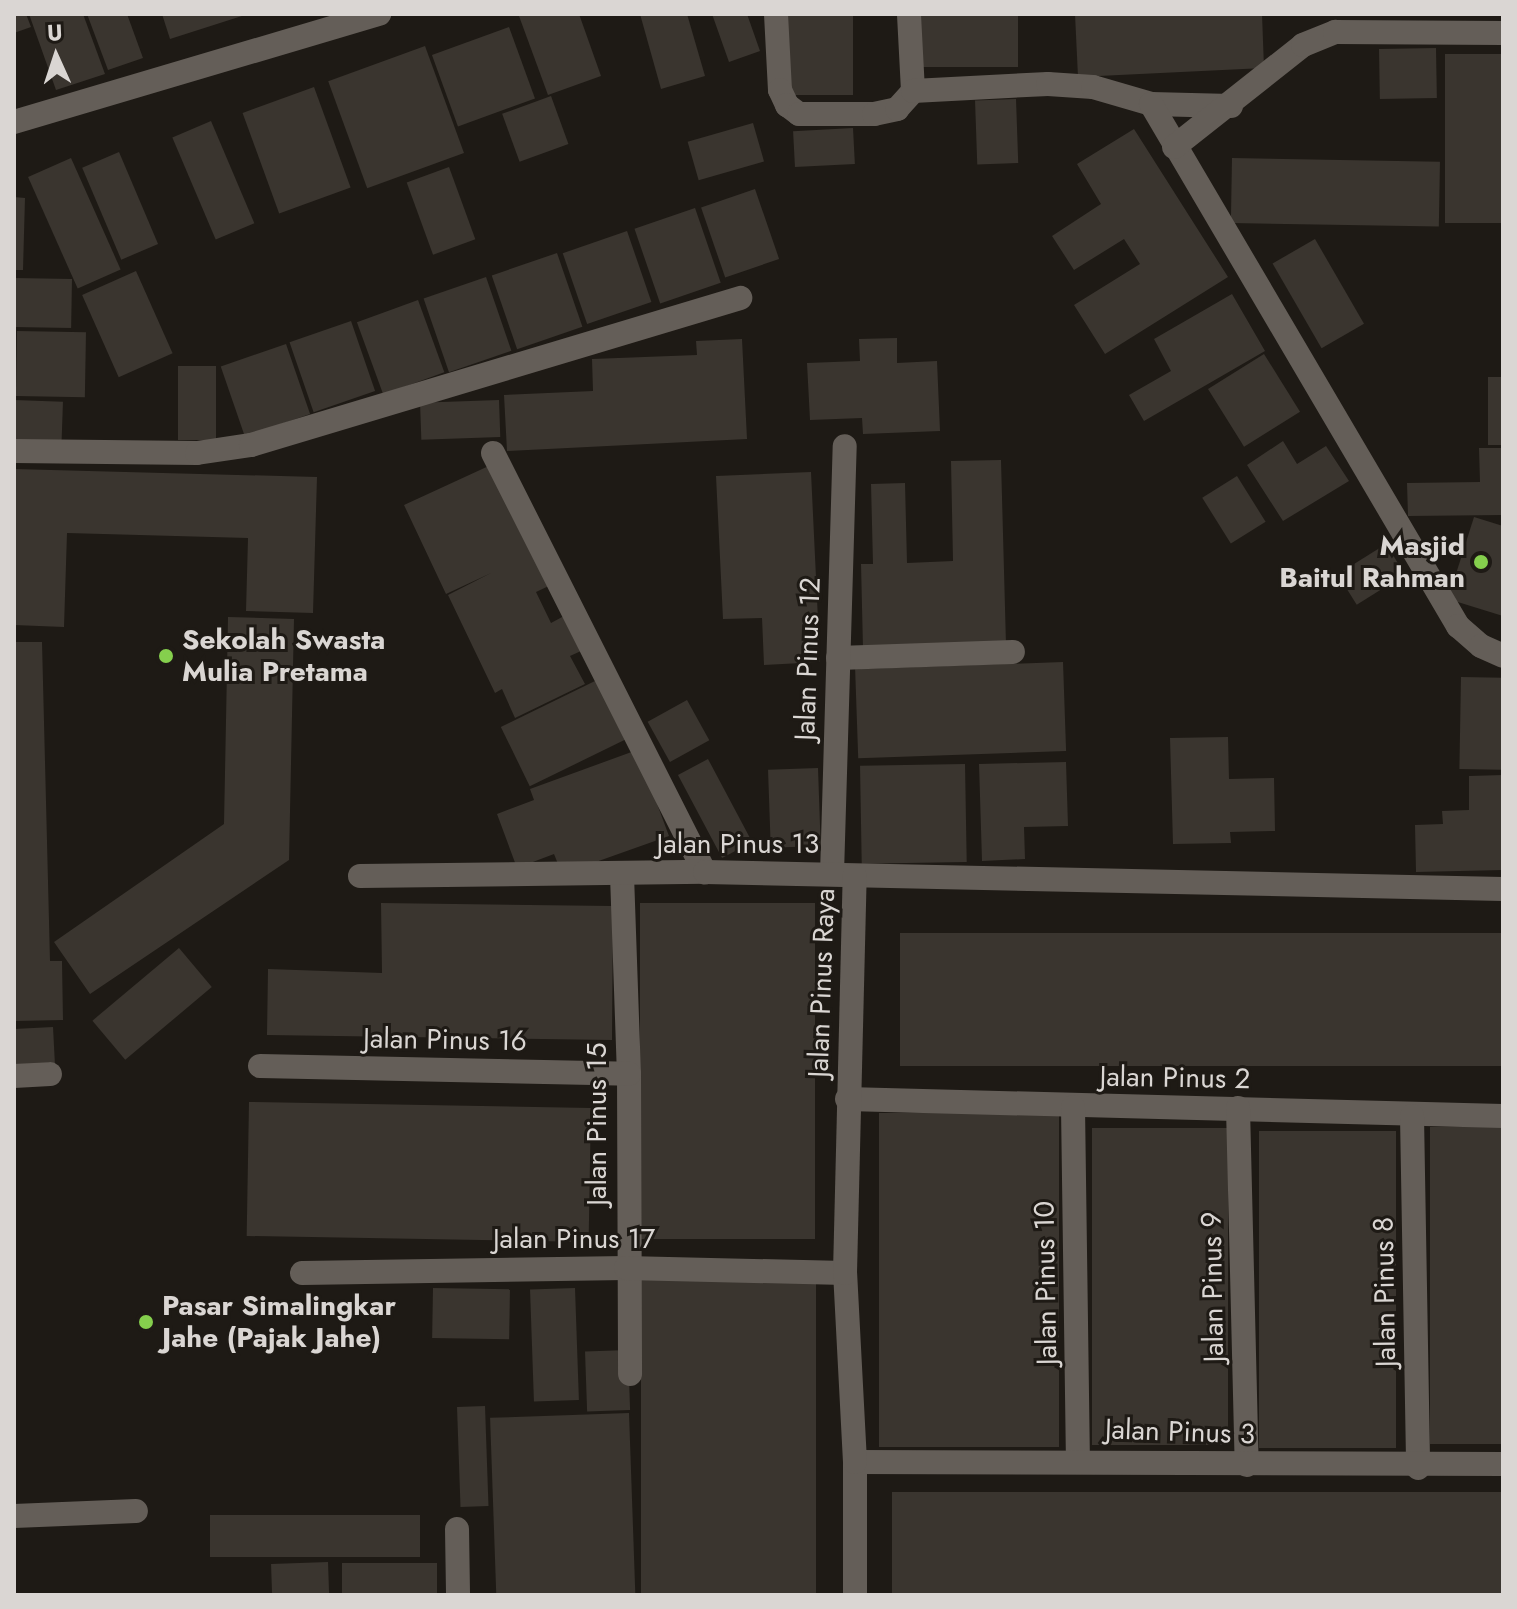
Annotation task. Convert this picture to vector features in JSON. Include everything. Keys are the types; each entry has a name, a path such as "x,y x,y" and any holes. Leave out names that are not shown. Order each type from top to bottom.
{"street":[{"path":"14,122 379,14"},
{"path":"776,14 780,90 799,114 897,109 913,91 909,14"},
{"path":"1174,147 1231,106 1303,45 1335,32 1503,33"},
{"path":"913,91 1048,84 1093,87 1151,104 1231,106"},
{"path":"1151,104 1458,626 1481,646 1503,656"},
{"path":"14,451 197,453 251,445 740,298"},
{"name":"Jalan Pinus 12","path":"844,875 838,658 845,446"},
{"path":"493,453 705,872"},
{"path":"838,658 1013,652"},
{"name":"Jalan Pinus 13","path":"360,876 705,872 844,875"},
{"name":"Jalan Pinus 15","path":"622,875 629,1074 626,1268 630,1374"},
{"name":"Jalan Pinus Raya","path":"855,1595 855,1462 845,1273 847,1099 844,875 1503,889"},
{"name":"Jalan Pinus 16","path":"260,1066 629,1074"},
{"path":"14,1076 50,1074"},
{"name":"Jalan Pinus 2","path":"847,1099 1503,1116"},
{"name":"Jalan Pinus 10","path":"1073,1107 1078,1459"},
{"name":"Jalan Pinus 9","path":"1238,1108 1247,1465"},
{"name":"Jalan Pinus 8","path":"1412,1116 1418,1468"},
{"name":"Jalan Pinus 17","path":"302,1273 626,1268 845,1273"},
{"name":"Jalan Pinus 3","path":"855,1462 1078,1459 1418,1468 1503,1464"},
{"path":"14,1516 136,1511"},
{"path":"457,1529 458,1595"}],"building":[{"path":"14,14 26,14 31,27 14,33"},
{"path":"29,14 83,14 105,74 56,90"},
{"path":"87,14 127,14 143,58 108,70"},
{"path":"162,14 245,14 245,15 170,39"},
{"path":"579,14 601,76 548,95 519,16"},
{"path":"640,14 687,14 705,76 661,89"},
{"path":"712,14 747,14 760,51 729,62"},
{"path":"786,14 853,14 853,95 786,95"},
{"path":"914,14 1018,14 1018,67 914,67"},
{"path":"1075,14 1262,14 1264,68 1078,77"},
{"path":"509,27 535,98 458,126 432,55"},
{"path":"425,46 464,153 367,188 328,81"},
{"path":"1436,48 1437,98 1380,99 1379,49"},
{"path":"1445,54 1503,54 1503,223 1445,223"},
{"path":"314,87 351,188 279,214 243,113"},
{"path":"551,96 568,144 520,162 502,114"},
{"path":"1016,99 1018,163 977,164 975,100"},
{"path":"211,121 254,223 216,240 172,137"},
{"path":"753,123 764,161 699,180 688,142"},
{"path":"853,128 855,164 795,167 793,131"},
{"path":"1134,129 1228,277 1105,354 1074,305 1140,264 1124,239 1074,270 1052,236 1101,204 1077,164"},
{"path":"119,152 158,244 121,260 82,168"},
{"path":"71,158 121,269 78,289 28,177"},
{"path":"1232,158 1440,162 1439,227 1231,223"},
{"path":"449,167 475,239 433,255 407,182"},
{"path":"755,189 779,259 725,278 701,208"},
{"path":"14,197 25,198 23,270 14,270"},
{"path":"695,208 721,283 660,304 634,229"},
{"path":"627,231 651,302 587,324 563,253"},
{"path":"1315,239 1364,324 1322,348 1273,264"},
{"path":"557,253 582,327 517,349 492,275"},
{"path":"136,271 173,353 119,377 82,295"},
{"path":"486,277 511,351 449,372 424,298"},
{"path":"14,278 72,279 71,328 14,327"},
{"path":"1232,294 1265,351 1144,421 1129,395 1171,371 1154,339"},
{"path":"418,300 444,372 383,395 357,322"},
{"path":"351,321 375,391 314,412 290,342"},
{"path":"17,331 86,332 85,397 16,396"},
{"path":"897,338 897,363 937,361 940,431 863,434 862,418 810,420 807,363 860,361 859,339"},
{"path":"742,339 747,439 507,451 504,395 593,391 592,359 697,355 696,341"},
{"path":"286,344 310,414 245,436 221,366"},
{"path":"1264,354 1300,412 1244,447 1208,389"},
{"path":"178,366 216,366 216,440 178,440"},
{"path":"1488,377 1503,377 1503,445 1488,445"},
{"path":"14,400 63,402 62,443 14,441"},
{"path":"499,400 500,437 421,440 420,403"},
{"path":"1283,441 1297,464 1326,446 1349,481 1283,521 1247,465"},
{"path":"1479,448 1503,448 1503,515 1408,516 1407,483 1480,482"},
{"path":"1001,460 1006,644 863,649 861,564 873,564 871,484 905,483 907,563 953,561 951,461"},
{"path":"493,464 553,584 536,592 551,623 564,616 581,651 570,656 585,684 515,718 502,689 495,693 448,595 491,573 446,594 404,505"},
{"path":"14,469 317,477 313,613 246,611 248,538 67,533 64,627 14,625"},
{"path":"811,472 820,662 764,665 762,618 723,619 716,476"},
{"path":"1237,476 1266,522 1231,544 1202,498"},
{"name":"Masjid Baitul Rahman","path":"1474,517 1503,526 1503,616 1448,599"},
{"path":"1386,544 1405,575 1357,605 1338,574"},
{"path":"228,617 294,619 289,860 90,994 54,942 224,824"},
{"path":"14,642 42,642 50,961 62,961 63,1020 14,1021"},
{"path":"1063,662 1066,751 858,758 855,669"},
{"path":"1461,677 1503,678 1501,770 1459,769"},
{"path":"597,680 626,739 530,786 501,727"},
{"path":"687,700 709,740 670,762 648,722"},
{"path":"1228,737 1229,779 1274,778 1275,831 1230,832 1231,843 1173,844 1170,738"},
{"path":"637,750 669,836 562,874 554,854 517,868 497,814 534,800 530,789"},
{"path":"708,759 752,842 722,858 678,775"},
{"path":"1066,762 1068,826 1024,827 1025,859 982,861 979,764"},
{"path":"965,764 967,862 862,864 860,766"},
{"path":"818,768 821,846 771,848 768,770"},
{"path":"1503,775 1503,870 1416,872 1415,825 1443,824 1442,811 1469,810 1469,776"},
{"path":"381,903 613,906 612,1040 267,1035 268,969 382,973"},
{"path":"640,903 815,903 815,1239 640,1239"},
{"path":"900,933 1503,933 1503,1066 900,1066"},
{"path":"179,948 212,987 125,1060 92,1021"},
{"path":"53,1027 55,1065 16,1067 14,1029"},
{"path":"249,1102 591,1108 589,1242 247,1236"},
{"path":"879,1113 1059,1113 1059,1447 879,1447"},
{"path":"1430,1127 1503,1127 1503,1444 1430,1444"},
{"path":"1092,1128 1228,1128 1228,1445 1092,1445"},
{"path":"1259,1131 1396,1131 1396,1448 1259,1448"},
{"path":"641,1279 816,1279 816,1595 641,1595"},
{"path":"433,1288 510,1289 509,1339 432,1338"},
{"path":"575,1288 579,1400 534,1402 530,1290"},
{"path":"628,1350 630,1410 587,1411 585,1352"},
{"path":"485,1406 488,1506 461,1507 457,1407"},
{"path":"629,1413 635,1595 496,1595 490,1418"},
{"path":"892,1492 1503,1492 1503,1595 892,1595"},
{"path":"210,1515 420,1515 420,1557 210,1557"},
{"path":"328,1562 329,1595 272,1595 271,1564"},
{"path":"342,1563 437,1563 437,1595 342,1595"}],"place":[{"name":"Masjid Baitul Rahman","path":"1481,562"},
{"name":"Sekolah Swasta Mulia Pretama","path":"166,656"},
{"name":"Pasar Simalingkar Jahe (Pajak Jahe)","path":"146,1322"}]}
